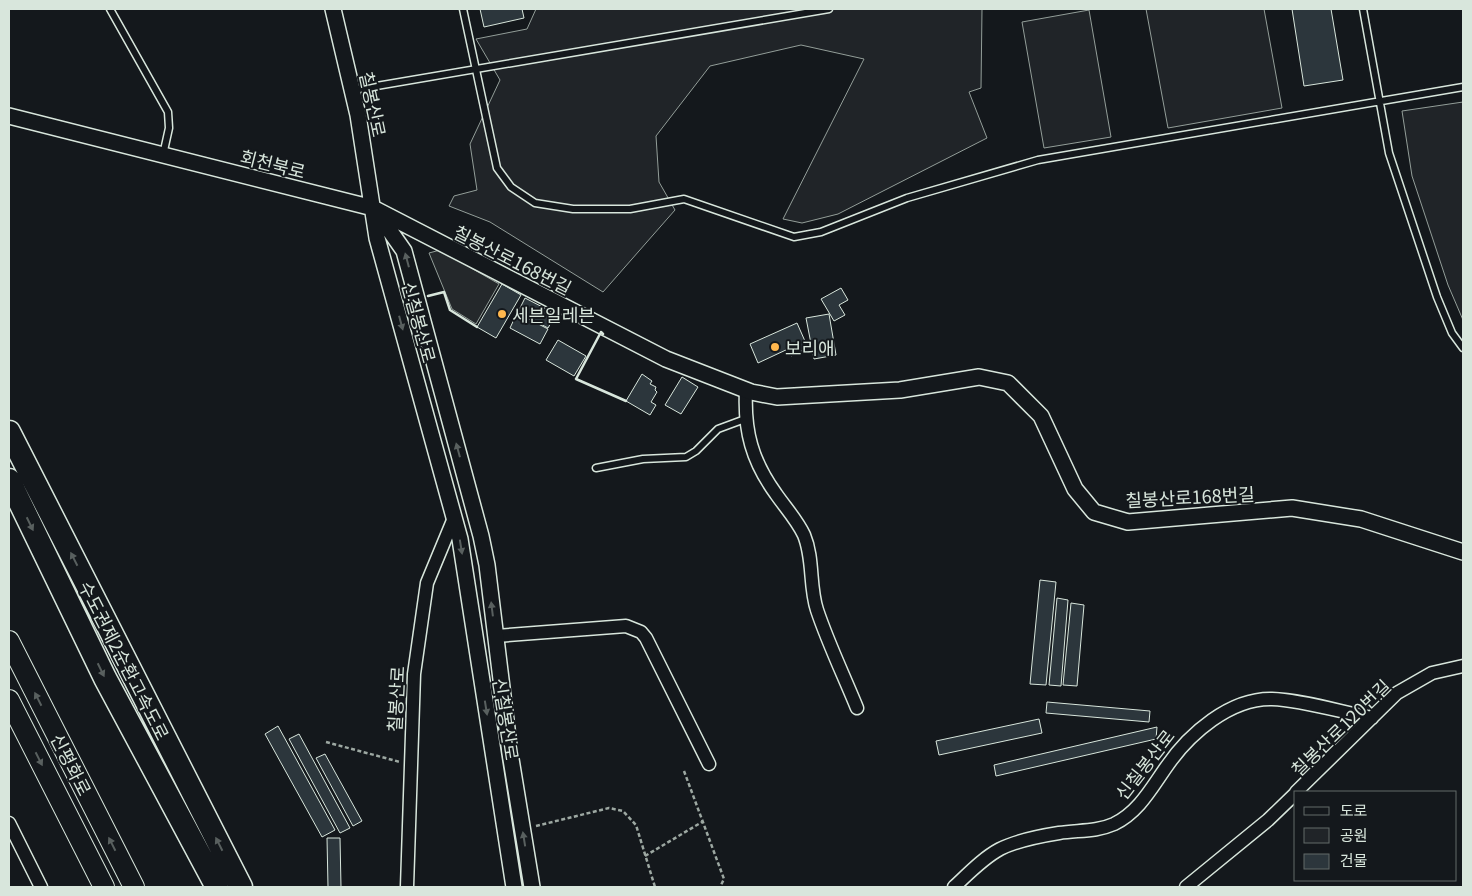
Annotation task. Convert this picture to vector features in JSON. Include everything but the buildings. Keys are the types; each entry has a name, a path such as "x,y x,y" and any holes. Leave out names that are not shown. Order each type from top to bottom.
{"highway":[{"name":"수도권제2순환고속도로","path":"9,432 241,887"},
{"name":"수도권제2순환고속도로","path":"9,480 105,678 217,887"},
{"name":"신평화로","path":"9,641 134,887"},
{"name":"신평화로","path":"9,700 104,887"}],"street":[{"name":"칠봉산로","path":"333,9 352,90 374,208"},
{"name":"회천북로","path":"9,116 374,208"},
{"name":"칠봉산로168번길","path":"374,208 666,359 746,391 777,397 900,390 979,378 1008,383 1041,416 1075,489 1094,512 1128,522 1292,508 1361,519 1463,552"},
{"name":"신칠봉산로","path":"374,208 377,238 460,539 514,887"},
{"name":"신칠봉산로","path":"374,208 404,250 481,536 522,830 532,887"},
{"path":"746,391 745,419 749,440 757,462 769,484 804,535 817,610 857,708"},
{"name":"칠봉산로","path":"407,887 414,674 425,594 430,572 454,518"},
{"path":"496,636 626,626 635,628 646,638 709,764"},
{"name":"칠봉산로120번길","path":"1297,791 1398,693 1432,673 1463,666"},
{"name":"신칠봉산로","path":"954,887 987,858 1006,847 1060,833 1097,830 1124,818 1137,808 1177,751 1191,736 1211,719 1231,710 1252,702 1271,699 1372,718"},
{"name":"칠봉산로120번길","path":"1186,887 1268,820 1294,794"},
{"path":"9,822 41,887"}],"lane":[{"path":"110,9 168,112 169,128 164,155"},
{"path":"463,9 497,168 511,187 526,198 535,203 573,209 630,209 684,199 794,237 821,232 907,198 1038,160 1463,87"},
{"path":"352,90 829,9"},
{"path":"1363,9 1389,153 1437,297 1452,333 1463,348"},
{"path":"596,468 643,459 686,457 696,451 718,429 745,419"}],"path":[{"path":"326,742 411,763"},
{"path":"684,770 724,879 720,887"},
{"path":"522,830 616,808 629,816 636,826 655,887"},
{"path":"646,856 702,822"}],"green space":[{"path":"536,9 982,9 981,88 969,92 987,138 838,214 802,223 783,219 864,59 801,45 710,66 656,136 659,182 675,210 603,292 490,222 449,206 454,196 477,190 470,144 500,80 476,39 527,29"},
{"path":"1146,9 1264,9 1282,108 1168,128"},
{"path":"1089,10 1111,137 1044,148 1022,22"},
{"path":"1463,102 1463,320 1448,285 1412,176 1402,111"}],"shaded area":[{"path":"440,250 499,284 476,324 452,309 429,253"}],"wall":[{"path":"428,296 444,292 450,310 477,327"},
{"path":"603,334 601,332 576,379 626,401"}],"place":[{"name":"세븐일레븐","path":"502,314"},
{"name":"보리애","path":"775,347"}]}
